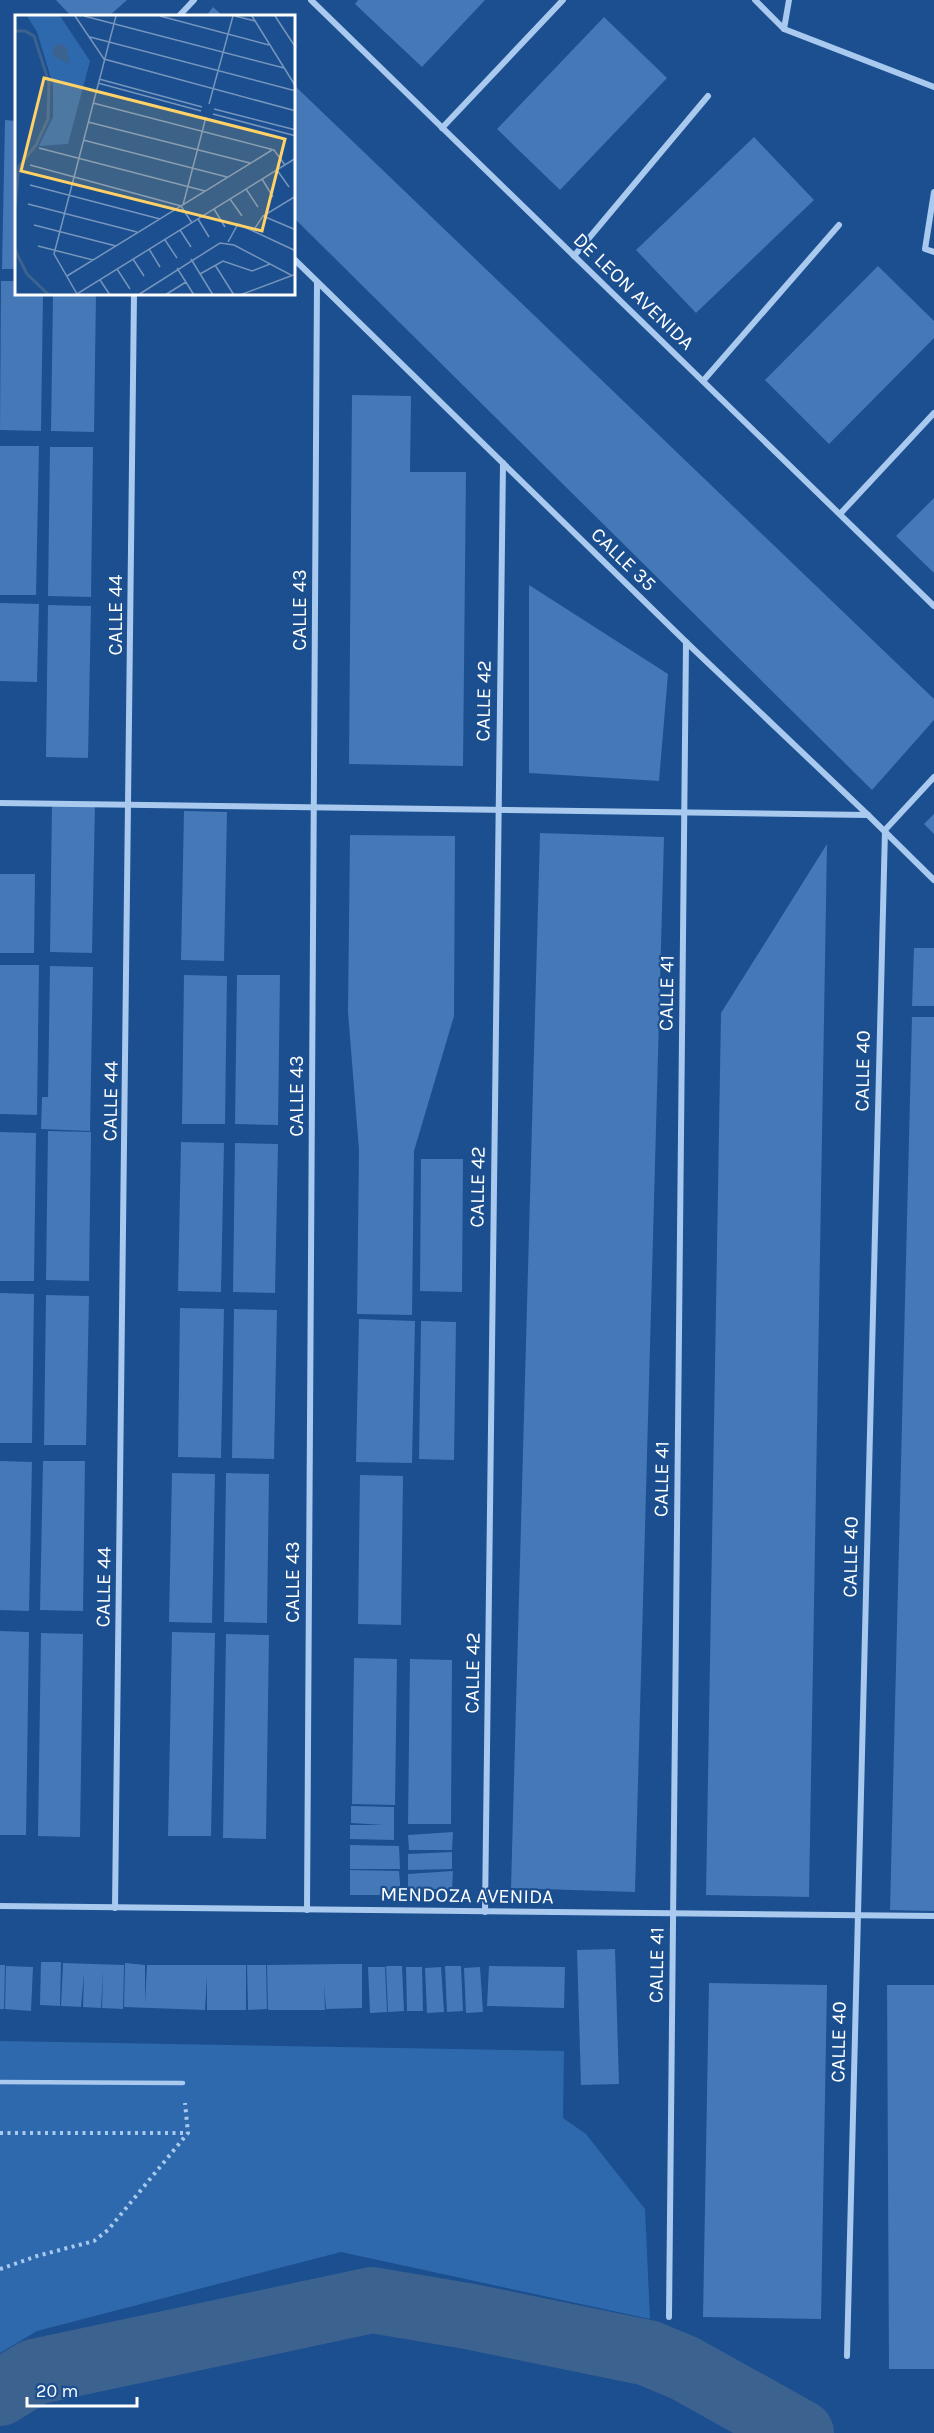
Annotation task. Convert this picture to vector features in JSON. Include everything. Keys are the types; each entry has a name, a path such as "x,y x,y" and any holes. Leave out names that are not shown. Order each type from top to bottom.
{"street":[{"path":"180,15 194,0"},
{"path":"442,128 563,0"},
{"path":"755,0 784,28 934,87"},
{"path":"784,28 789,0"},
{"name":"DE LEON AVENIDA","path":"316,2 442,128 934,606"},
{"path":"574,256 708,96"},
{"path":"934,192 925,249 934,252"},
{"path":"703,381 839,225"},
{"name":"CALLE 35","path":"296,261 686,642 885,830 934,880"},
{"name":"CALLE 43","path":"307,1910 318,282"},
{"name":"CALLE 44","path":"116,1908 134,296"},
{"path":"840,514 934,413"},
{"name":"CALLE 42","path":"485,1912 503,462"},
{"name":"CALLE 41","path":"669,2317 686,642"},
{"path":"885,830 934,777"},
{"path":"0,803 868,814"},
{"name":"CALLE 40","path":"847,2356 885,830"},
{"name":"MENDOZA AVENIDA","path":"0,1906 934,1916"}],"lane":[{"path":"0,2082 183,2083"}],"path":[{"path":"0,2269 37,2256 94,2241 108,2229 188,2133 183,2083"},
{"path":"0,2133 188,2133"}],"shaded area":[{"path":"0,2041 564,2051 563,2118 586,2134 645,2209 650,2319 341,2252 37,2331 0,2353"}],"building":[{"path":"56,0 127,0 110,15 70,15"},
{"path":"358,0 485,0 422,67 355,4"},
{"path":"213,7 222,15 207,15"},
{"path":"604,17 667,78 560,190 497,129"},
{"path":"296,87 934,699 934,720 872,790 296,220"},
{"path":"5,120 15,121 15,269 2,269"},
{"path":"754,137 814,200 696,313 636,250"},
{"path":"878,266 934,321 934,338 829,444 765,380"},
{"path":"1,281 15,281 15,296 43,296 41,431 0,430"},
{"path":"53,296 96,296 94,432 51,431"},
{"path":"352,395 411,396 410,472 466,472 463,766 349,764"},
{"path":"0,446 39,446 36,595 0,595"},
{"path":"50,447 93,447 91,597 48,596"},
{"path":"934,498 934,573 896,536"},
{"path":"529,585 668,674 659,781 529,773"},
{"path":"0,603 39,604 37,682 0,681"},
{"path":"48,605 91,606 88,758 46,757"},
{"path":"52,804 95,804 92,953 50,952"},
{"path":"184,811 227,812 224,961 181,960"},
{"path":"934,814 934,834 924,824"},
{"path":"540,833 664,837 635,1892 511,1888"},
{"path":"350,835 455,836 454,1016 414,1151 412,1315 357,1314 359,1150 348,1012"},
{"path":"827,844 809,1897 706,1895 721,1013"},
{"path":"0,874 35,874 34,953 0,953"},
{"path":"914,948 934,948 934,1006 912,1006"},
{"path":"0,965 39,965 37,1115 0,1114"},
{"path":"50,966 93,967 90,1131 41,1129 42,1097 48,1097"},
{"path":"184,975 227,976 225,1124 182,1124"},
{"path":"237,975 280,975 278,1125 235,1124"},
{"path":"912,1017 934,1017 934,1911 890,1910"},
{"path":"48,1131 91,1132 89,1281 46,1280"},
{"path":"0,1132 36,1133 34,1281 0,1281"},
{"path":"181,1142 224,1143 221,1292 178,1291"},
{"path":"235,1143 278,1144 275,1293 233,1292"},
{"path":"421,1159 463,1159 462,1292 420,1291"},
{"path":"0,1293 34,1294 32,1443 0,1443"},
{"path":"46,1295 89,1296 86,1445 44,1445"},
{"path":"180,1308 224,1309 221,1458 178,1457"},
{"path":"234,1309 277,1310 274,1459 232,1458"},
{"path":"359,1319 415,1321 412,1463 356,1462"},
{"path":"421,1321 456,1322 454,1460 419,1459"},
{"path":"0,1461 32,1462 29,1611 0,1610"},
{"path":"43,1461 85,1461 83,1611 40,1610"},
{"path":"172,1473 215,1474 212,1623 169,1622"},
{"path":"226,1473 269,1474 267,1623 224,1622"},
{"path":"360,1475 403,1476 401,1625 358,1624"},
{"path":"0,1631 29,1632 26,1835 0,1835"},
{"path":"172,1632 215,1633 211,1836 168,1836"},
{"path":"41,1633 83,1634 80,1837 38,1836"},
{"path":"226,1634 269,1635 266,1839 223,1838"},
{"path":"354,1658 397,1659 395,1805 352,1804"},
{"path":"410,1659 452,1660 451,1824 408,1824"},
{"path":"351,1806 394,1807 394,1840 350,1839 350,1825 384,1825 351,1823"},
{"path":"453,1832 452,1850 409,1850 408,1835"},
{"path":"350,1845 399,1846 400,1869 350,1869"},
{"path":"452,1852 452,1869 408,1870 408,1854"},
{"path":"350,1870 399,1871 401,1895 350,1895"},
{"path":"453,1871 452,1889 408,1889 408,1874"},
{"path":"615,1949 619,2084 581,2085 577,1950"},
{"path":"41,1962 61,1962 60,2006 40,2005"},
{"path":"63,1963 124,1965 123,2009 102,2008 103,1970 101,2008 83,2007 84,1973 81,2007 61,2006"},
{"path":"125,1963 145,1965 145,2003 147,1965 246,1965 246,2010 207,2010 207,1976 205,2010 124,2007"},
{"path":"362,1964 362,2008 326,2009 324,1983 325,2010 268,2010 267,1965"},
{"path":"0,1965 5,1965 4,2009 0,2009"},
{"path":"247,1965 266,1965 267,2009 248,2010"},
{"path":"6,1966 33,1967 31,2011 5,2009"},
{"path":"386,1966 402,1966 404,2011 388,2012"},
{"path":"445,1966 461,1966 463,2011 447,2012"},
{"path":"489,1966 565,1967 564,2008 487,2006"},
{"path":"368,1967 385,1967 387,2012 370,2013"},
{"path":"406,1967 422,1967 423,2011 407,2011"},
{"path":"441,1967 444,2012 427,2013 425,1968"},
{"path":"480,1967 483,2012 466,2013 464,1968"},
{"path":"709,1983 827,1985 821,2319 703,2317"},
{"path":"887,1985 934,1985 934,2369 889,2369"}],"waterway":[{"path":"0,2393 34,2372 372,2300 467,2316 648,2353 684,2368 801,2433"}]}
